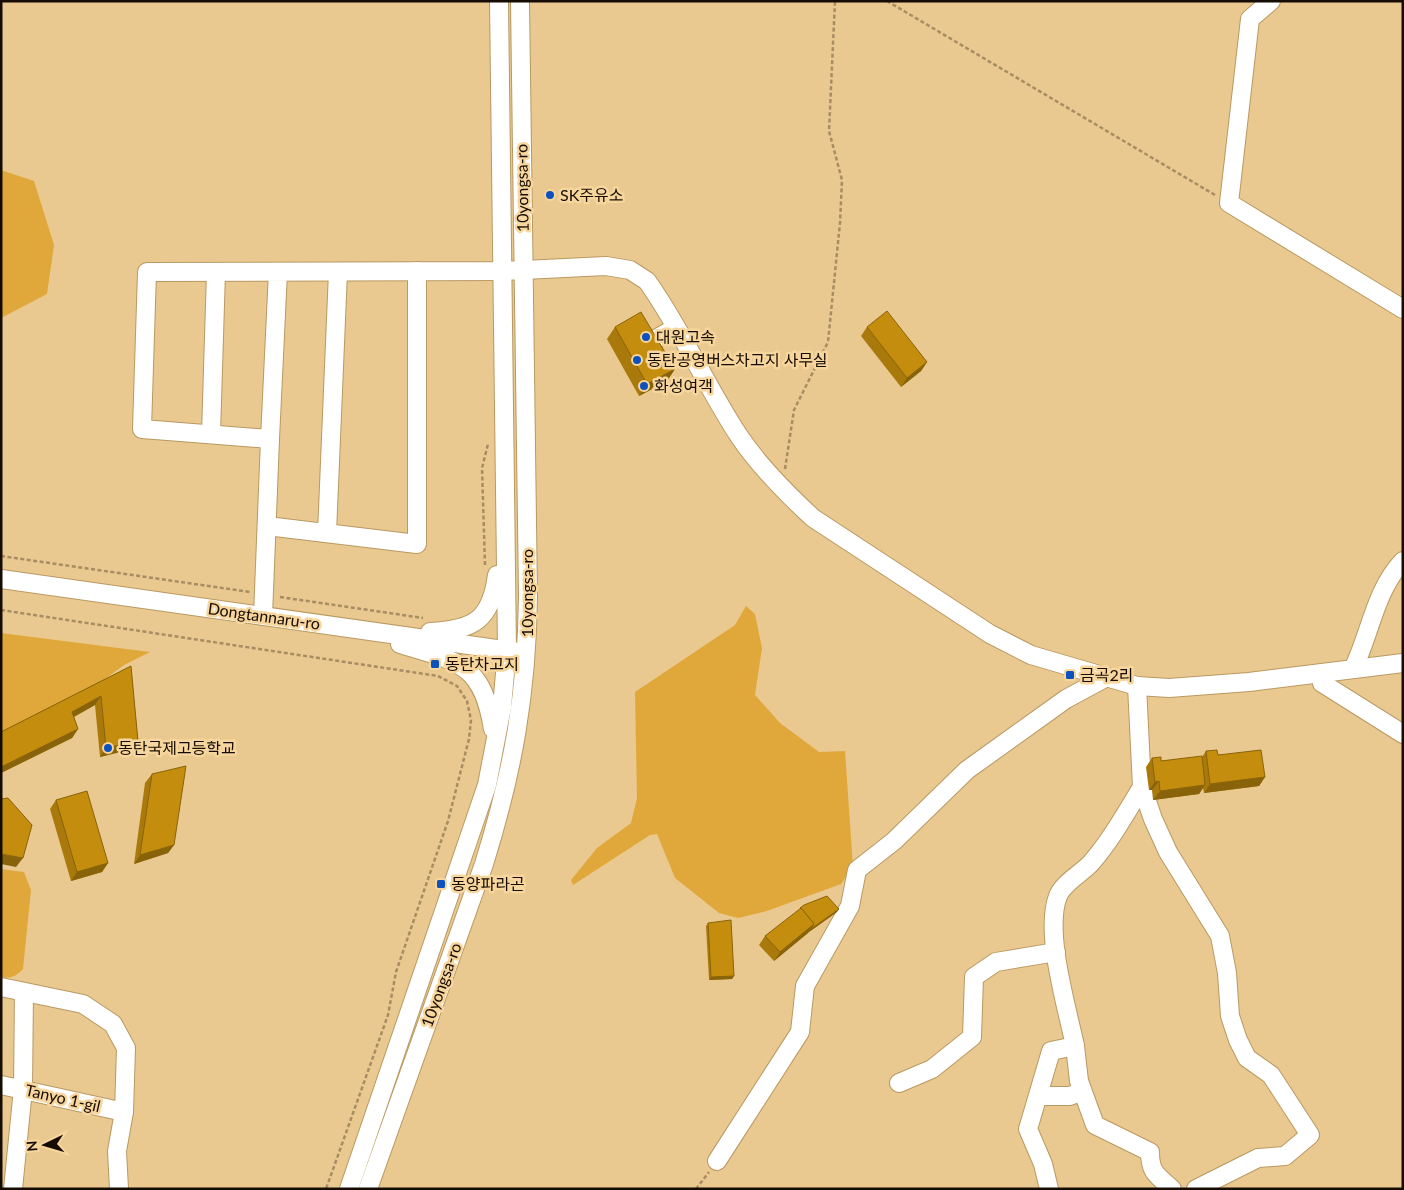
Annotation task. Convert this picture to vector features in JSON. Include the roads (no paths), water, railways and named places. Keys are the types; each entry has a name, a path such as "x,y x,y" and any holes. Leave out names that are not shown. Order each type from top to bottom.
{"street":[{"name":"10yongsa-ro","path":"349,1189 487,785 505,681 507,651 500,1"},
{"name":"10yongsa-ro","path":"368,1189 481,873 500,813 515,750 527,654 520,1"},
{"path":"1271,1 1250,19 1229,203 1403,309"},
{"path":"270,439 142,429 147,272 503,272 606,266 630,270 647,282 739,436 756,460 814,518 990,634 1031,656 1137,686 1169,688 1322,674 1403,663"},
{"path":"267,526 417,544 417,271"},
{"path":"211,434 216,272"},
{"path":"263,616 278,272"},
{"path":"327,533 338,272"},
{"path":"654,340 675,328"},
{"path":"357,630 387,632 450,631 465,627 486,612 494,596 497,573 497,489 504,450"},
{"path":"1353,669 1362,650 1377,604 1395,570 1403,561"},
{"name":"Dongtannaru-ro","path":"1,579 527,654"},
{"path":"357,630 452,661 465,668 480,683 485,695 493,729 494,751"},
{"path":"1322,674 1322,683 1403,734"},
{"path":"717,1161 800,1032 805,986 850,906 857,870 894,841 967,770 1066,699 1105,678"},
{"path":"1137,686 1142,787 1153,819 1168,852 1220,936 1227,973 1230,1016 1238,1040 1247,1058 1271,1075 1310,1136 1285,1156 1258,1158 1196,1189"},
{"path":"1142,787 1112,835 1090,864 1059,893 1052,916 1056,952 1082,1091 1095,1125 1150,1152 1150,1166 1172,1189"},
{"path":"899,1083 932,1069 972,1037 974,977 996,962 1056,952"},
{"name":"Tanyo 1-gil","path":"1,987 83,1004 113,1024 126,1048 124,1112 117,1151 119,1189"},
{"path":"13,1189 23,1089 24,992"},
{"path":"1049,1189 1043,1164 1028,1129 1051,1051 1075,1046"},
{"name":"Tanyo 1-gil","path":"1,1085 124,1112"},
{"path":"1039,1096 1070,1096 1082,1091"}],"place":[{"name":"SK주유소","path":"550,195"},
{"name":"대원고속","path":"646,337"},
{"name":"동탄공영버스차고지 사무실","path":"637,360"},
{"name":"화성여객","path":"644,386"},
{"name":"동탄차고지","path":"435,664"},
{"name":"금곡2리","path":"1070,675"},
{"name":"동탄국제고등학교","path":"108,748"},
{"name":"동양파라곤","path":"441,884"}]}
